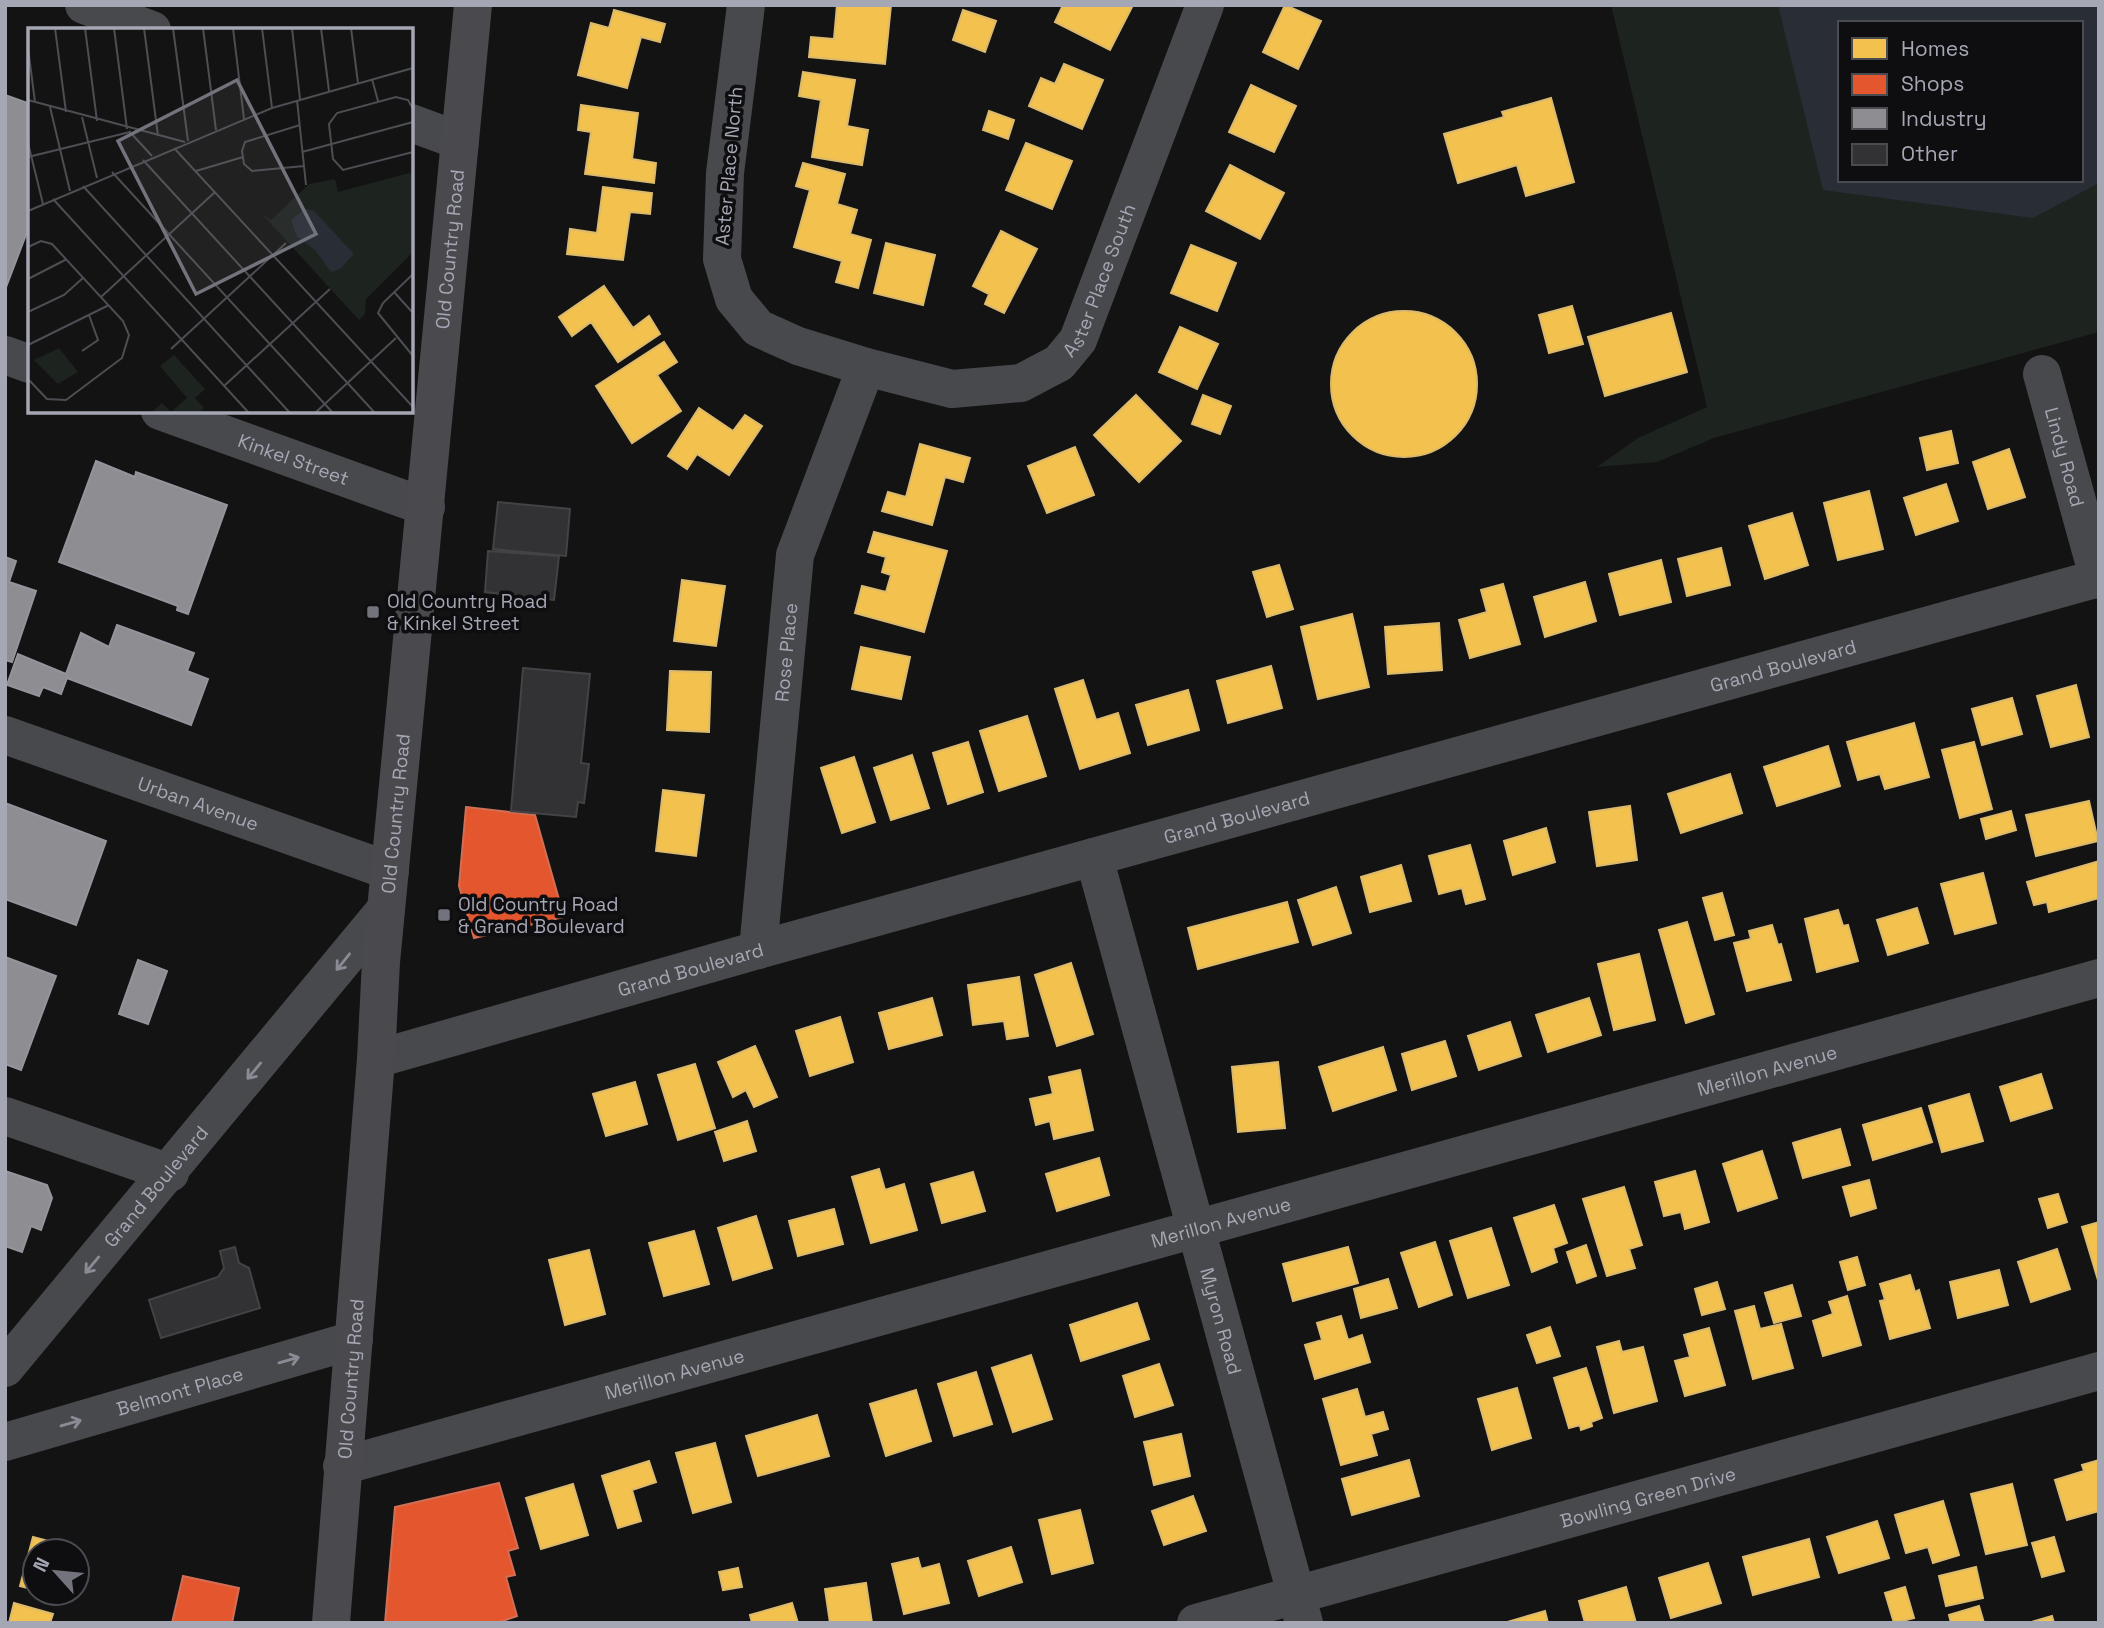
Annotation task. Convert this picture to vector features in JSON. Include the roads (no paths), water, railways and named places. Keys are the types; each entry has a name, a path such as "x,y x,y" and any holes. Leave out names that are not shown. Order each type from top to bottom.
{"main road":[{"name":"Old Country Road","path":"331,1623 386,909 473,5"}],"street":[{"path":"84,5 147,28"},
{"name":"Aster Place North","path":"746,5 725,173 722,259 734,299 758,328 799,346 866,367"},
{"name":"Aster Place South","path":"866,367 952,389 1021,383 1059,363 1078,340 1205,5"},
{"path":"413,124 460,141"},
{"path":"5,355 28,363"},
{"name":"Rose Place","path":"758,950 795,555 866,367"},
{"name":"Lindy Road","path":"2042,374 2099,578"},
{"name":"Kinkel Street","path":"166,413 426,507"},
{"name":"Grand Boulevard","path":"376,1059 758,950 2099,578"},
{"name":"Urban Avenue","path":"5,735 390,871"},
{"name":"Myron Road","path":"1094,857 1300,1609"},
{"name":"Grand Boulevard","path":"5,1368 170,1173 386,909"},
{"name":"Merillon Avenue","path":"342,1466 2099,978"},
{"path":"5,1116 170,1173"},
{"name":"Belmont Place","path":"5,1442 354,1340"},
{"name":"Bowling Green Drive","path":"1196,1623 1300,1609 2099,1371"}],"place":[{"name":"Old Country Road & Kinkel Street","path":"373,612"},
{"name":"Old Country Road & Grand Boulevard","path":"444,915"}]}
